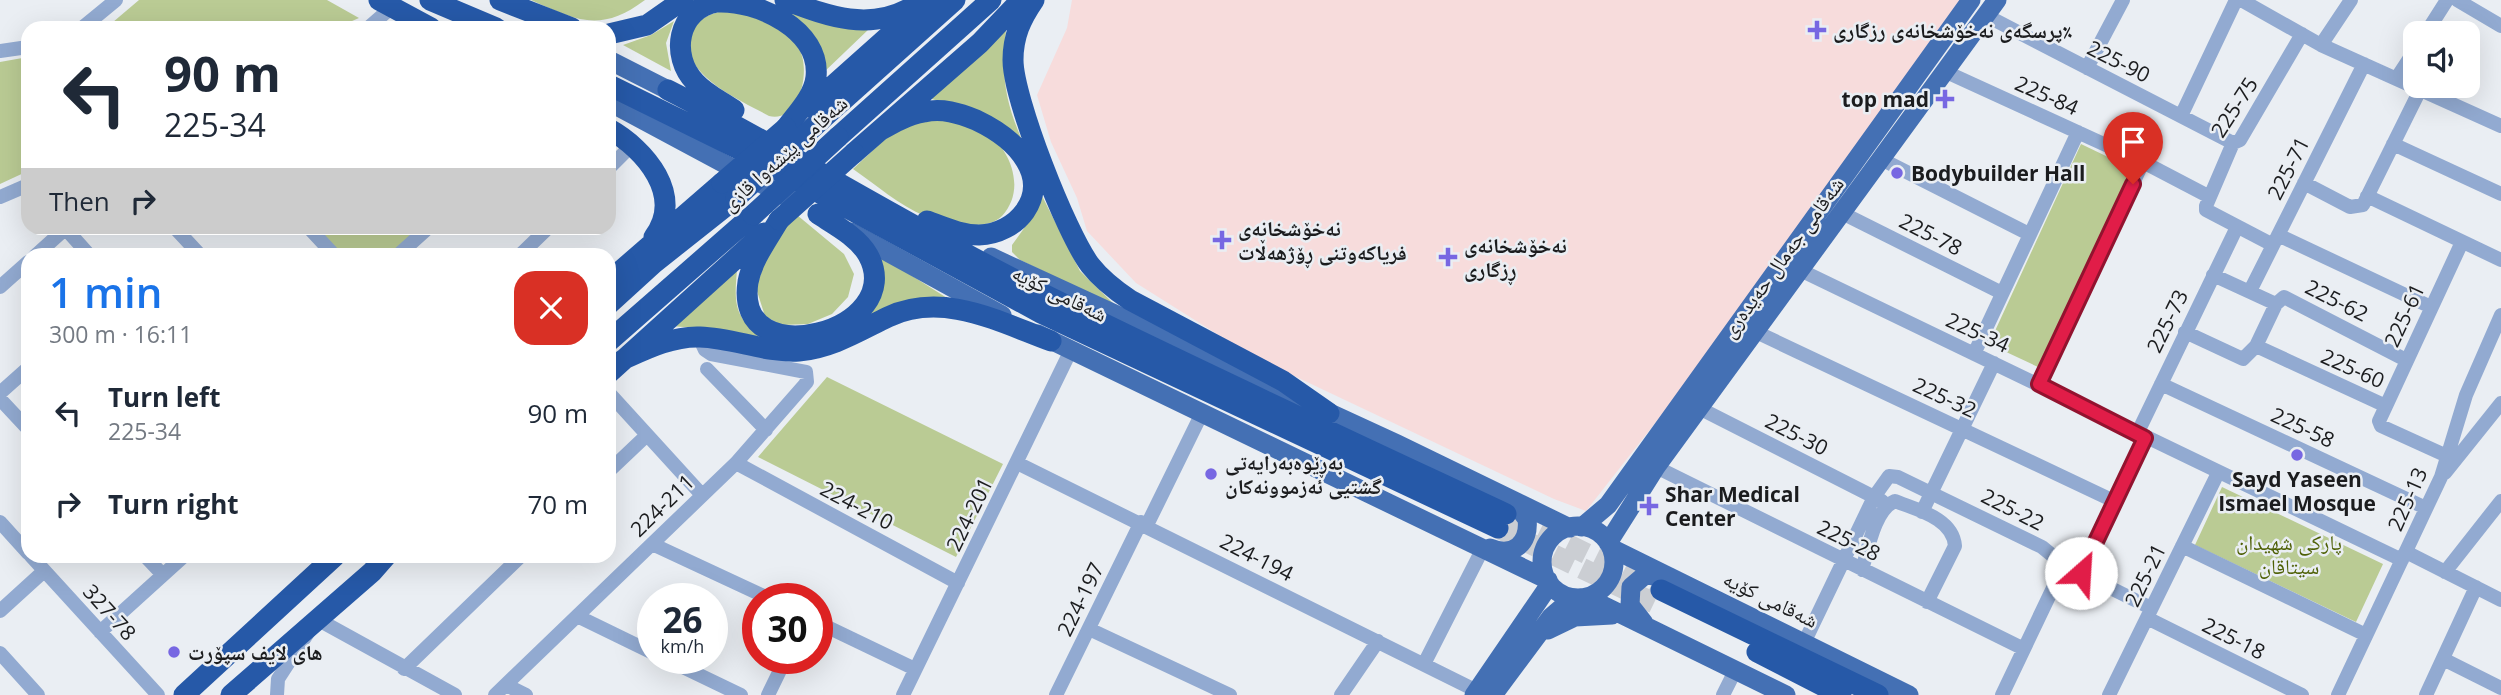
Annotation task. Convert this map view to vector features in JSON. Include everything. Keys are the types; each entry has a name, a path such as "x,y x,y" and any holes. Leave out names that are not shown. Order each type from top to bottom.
{"highway":[{"path":"429,0 479,21"},
{"path":"500,0 554,21"},
{"path":"616,32 647,25 683,0"},
{"path":"785,0 826,15 865,21 889,18 923,0"},
{"path":"616,275 647,247 729,190 786,128 929,0"},
{"name":"شەقامی پێشەوا قازی","path":"616,298 729,190 821,120 955,0"},
{"name":"شەقامی پێشەوا قازی","path":"616,335 991,0"},
{"path":"616,366 980,43 1021,0"},
{"path":"1034,0 1016,33 1013,58 1015,80 1049,178 1077,243 1091,265 1109,285 1130,300 1283,381 1329,414"},
{"path":"760,137 735,111 695,83 684,66 679,48 681,32 693,14 708,4 730,1 761,9 795,28 812,47 817,72 815,85 786,128"},
{"path":"385,3 418,21"},
{"name":"شەقامی کۆیە","path":"616,88 738,149 1041,313 1505,514"},
{"name":"شەقامی کۆیە","path":"668,90 760,137 834,201 868,199 1040,292 1505,514"},
{"path":"868,199 962,233 978,235 994,233 1015,223 1027,210 1032,193 1029,166 1017,148 993,129 963,115 943,111 923,112 879,131"},
{"path":"616,133 632,145 655,170 665,201 663,225 647,247"},
{"path":"779,220 749,276 750,306 757,320 771,331 787,336 805,336 832,328 855,314 866,303 874,279 864,249 834,201"},
{"path":"616,366 662,343 699,337 764,349 807,350 839,341 903,311 931,306 972,312 1051,341"},
{"path":"184,695 327,563"},
{"path":"232,695 379,564"},
{"name":"شەقامی کۆیە","path":"1665,592 1841,695"},
{"name":"شەقامی کۆیە","path":"1665,592 1878,695"}],"main road":[{"path":"429,0 464,21"},
{"path":"487,0 530,21"},
{"name":"شەقامی جەمال حەیدەری","path":"1610,545 1656,467 1800,270 1830,218 1971,0"},
{"name":"شەقامی جەمال حەیدەری","path":"1576,527 1608,505 1635,463 1830,218 1881,159 1991,7"},
{"name":"شەقامی کۆیە","path":"616,64 668,90"},
{"path":"616,105 834,201"},
{"name":"شەقامی کۆیە","path":"834,201 1051,341 1476,549 1786,695"},
{"name":"شەقامی کۆیە","path":"898,217 1329,414 1505,514 1544,516 1597,532 1665,592 1804,643 1909,695"},
{"path":"1544,516 1569,519 1584,514 1635,463"},
{"path":"1639,493 1625,530 1626,542 1665,592"},
{"path":"1476,549 1503,552 1514,550 1522,543 1527,519 1505,514"},
{"path":"1481,694 1539,604 1549,582 1543,569 1544,551 1554,536 1576,527"},
{"path":"1522,656 1551,617 1580,597 1598,592 1611,577 1614,564 1610,545"},
{"path":"1476,549 1522,577 1539,604"},
{"path":"1660,635 1635,615 1630,606 1629,590 1645,575 1665,592"},
{"path":"1481,694 1548,630 1566,619 1591,614 1624,617"}],"street":[{"path":"91,0 111,4"},
{"path":"2087,68 2123,0"},
{"path":"2181,116 2236,0"},
{"path":"2241,0 2263,5 2321,45 2403,82"},
{"path":"2321,45 2351,0"},
{"path":"2434,21 2447,0"},
{"path":"2457,0 2501,26"},
{"path":"373,21 385,3"},
{"path":"90,21 111,4"},
{"name":"225-90","path":"1991,7 2087,68 2233,144"},
{"name":"225-75","path":"2207,201 2233,144 2240,140 2302,34"},
{"path":"0,51 21,48"},
{"name":"225-71","path":"2250,291 2364,64"},
{"path":"2396,79 2403,68"},
{"name":"225-84","path":"1944,71 2143,162 2207,201 2206,210 2237,227 2276,240 2431,307"},
{"path":"2304,183 2350,207 2365,201 2416,98"},
{"path":"2438,98 2501,126"},
{"path":"1974,354 2078,132"},
{"path":"2393,144 2501,194"},
{"path":"616,161 632,145"},
{"path":"1881,159 2029,234"},
{"path":"2039,384 2143,162"},
{"path":"0,197 21,189"},
{"path":"2365,201 2501,260"},
{"name":"225-78","path":"1830,218 2002,293"},
{"name":"225-73","path":"2081,573 2116,502 2161,384 2237,227"},
{"path":"44,248 58,235"},
{"path":"182,235 194,248"},
{"path":"316,235 328,248"},
{"path":"406,248 420,235"},
{"path":"527,248 541,235"},
{"name":"225-61","path":"2386,406 2462,242"},
{"path":"0,287 21,268"},
{"name":"225-34","path":"1800,270 2218,473 2445,572 2501,600"},
{"name":"225-62","path":"2213,275 2276,304 2283,296 2406,360"},
{"path":"2185,332 2238,359 2243,359 2256,346 2276,304"},
{"name":"225-13","path":"2338,695 2441,477 2466,395 2501,315"},
{"name":"225-32","path":"1756,332 2116,502"},
{"name":"224-211","path":"501,690 736,463 807,382 806,372 711,354 705,350 699,337"},
{"name":"225-60","path":"2256,346 2386,406 2379,421 2381,426 2447,456"},
{"name":"224-201","path":"903,695 1071,350"},
{"path":"1922,512 1994,363"},
{"path":"707,369 766,430"},
{"path":"0,393 21,374"},
{"name":"225-58","path":"2161,384 2426,508"},
{"path":"0,398 21,421"},
{"path":"616,401 702,495"},
{"path":"2441,477 2501,404"},
{"name":"225-30","path":"1699,408 1874,497 1889,503 1895,501 1948,527 1955,546 1927,601"},
{"name":"224-197","path":"1056,695 1202,413"},
{"path":"616,464 647,435"},
{"name":"224-210","path":"736,463 958,583"},
{"name":"224-194","path":"1017,463 1481,694"},
{"name":"225-28","path":"1656,467 2024,649"},
{"name":"225-21","path":"2109,695 2218,473"},
{"name":"225-22","path":"1874,497 1889,476 1898,477 2042,547 2064,565 2149,613"},
{"path":"1804,643 1874,497"},
{"path":"2445,572 2501,501"},
{"path":"1862,570 1879,520 1889,503"},
{"name":"327-78","path":"0,522 21,545"},
{"path":"652,544 742,586"},
{"path":"2182,546 2366,635"},
{"path":"1424,664 1476,549"},
{"name":"327-78","path":"37,563 158,695"},
{"path":"151,563 163,576"},
{"path":"100,632 177,563"},
{"path":"404,669 514,563"},
{"path":"2001,695 2064,565"},
{"path":"0,611 44,571"},
{"path":"2426,695 2476,587"},
{"name":"225-18","path":"2149,613 2302,695"},
{"path":"577,616 637,645"},
{"path":"277,695 278,679 317,620 455,695"},
{"path":"1088,629 1230,695"},
{"path":"833,630 915,669"},
{"path":"1341,695 1378,641"},
{"path":"0,653 35,694"},
{"path":"2443,659 2501,688"},
{"path":"1723,695 1735,671"},
{"path":"697,674 741,695"},
{"path":"768,695 778,674"},
{"path":"501,690 526,695"}],"shaded area":[{"name":"نەخۆشخانەی ڕزگاری","path":"1072,0 1969,0 1817,217 1586,511 1554,499 1252,356 1136,283 1087,231 1077,198 1051,142 1037,95 1067,28"}],"green space":[{"path":"139,0 327,0 359,18 352,21 114,21"},
{"path":"531,0 645,0 615,17 589,20 562,14"},
{"path":"728,10 776,27 798,47 804,69 803,81 795,104 788,112 769,116 743,102 713,83 692,59 689,46 696,26 708,16"},
{"path":"787,12 869,29 822,74"},
{"path":"674,21 666,43 671,71 623,45 651,35"},
{"path":"1006,30 1006,90 1025,147 983,116 929,98"},
{"path":"21,58 21,174 0,184 0,62"},
{"path":"951,117 981,128 1000,145 1007,156 1012,168 1014,193 1010,205 995,221 965,225 933,219 906,207 853,169 887,137 907,124"},
{"path":"2081,144 2133,169 2038,367 1989,344"},
{"path":"1037,186 1080,271 1117,307 1020,260 1012,252 1012,245 1030,220"},
{"path":"797,215 844,254 854,274 848,297 832,314 808,324 781,325 765,316 756,288 773,237"},
{"path":"320,235 415,235 401,248 332,248"},
{"path":"876,253 947,298 866,317"},
{"path":"737,270 738,310 747,324 764,337 764,342 710,329 670,326"},
{"path":"827,377 1003,464 956,557 758,457"},
{"name":"پارکی شهیدان سیتاقان","path":"2222,487 2383,564 2356,622 2195,545"}],"tunnel":[{"path":"1512,517 1656,588"},
{"path":"1498,528 1654,603"}],"place":[{"name":"پرسگەی نەخۆشخانەی رزگاری٪","path":"1817,30"},
{"name":"top mad","path":"1945,99"},
{"name":"Bodybuilder Hall","path":"1897,173"},
{"name":"نەخۆشخانەی فریاکەوتنی ڕۆژهەڵات","path":"1222,240"},
{"name":"نەخۆشخانەی ڕزگاری","path":"1448,257"},
{"name":"Sayd Yaseen Ismael Mosque","path":"2297,455"},
{"name":"بەڕێوەبەرایەتی گشتیی ئەزموونەکان","path":"1211,474"},
{"name":"Shar Medical Center","path":"1649,506"},
{"name":"های لایف سپۆرت","path":"174,652"}],"route":[{"path":"2081,573 2145,438 2039,384 2133,184"}]}
